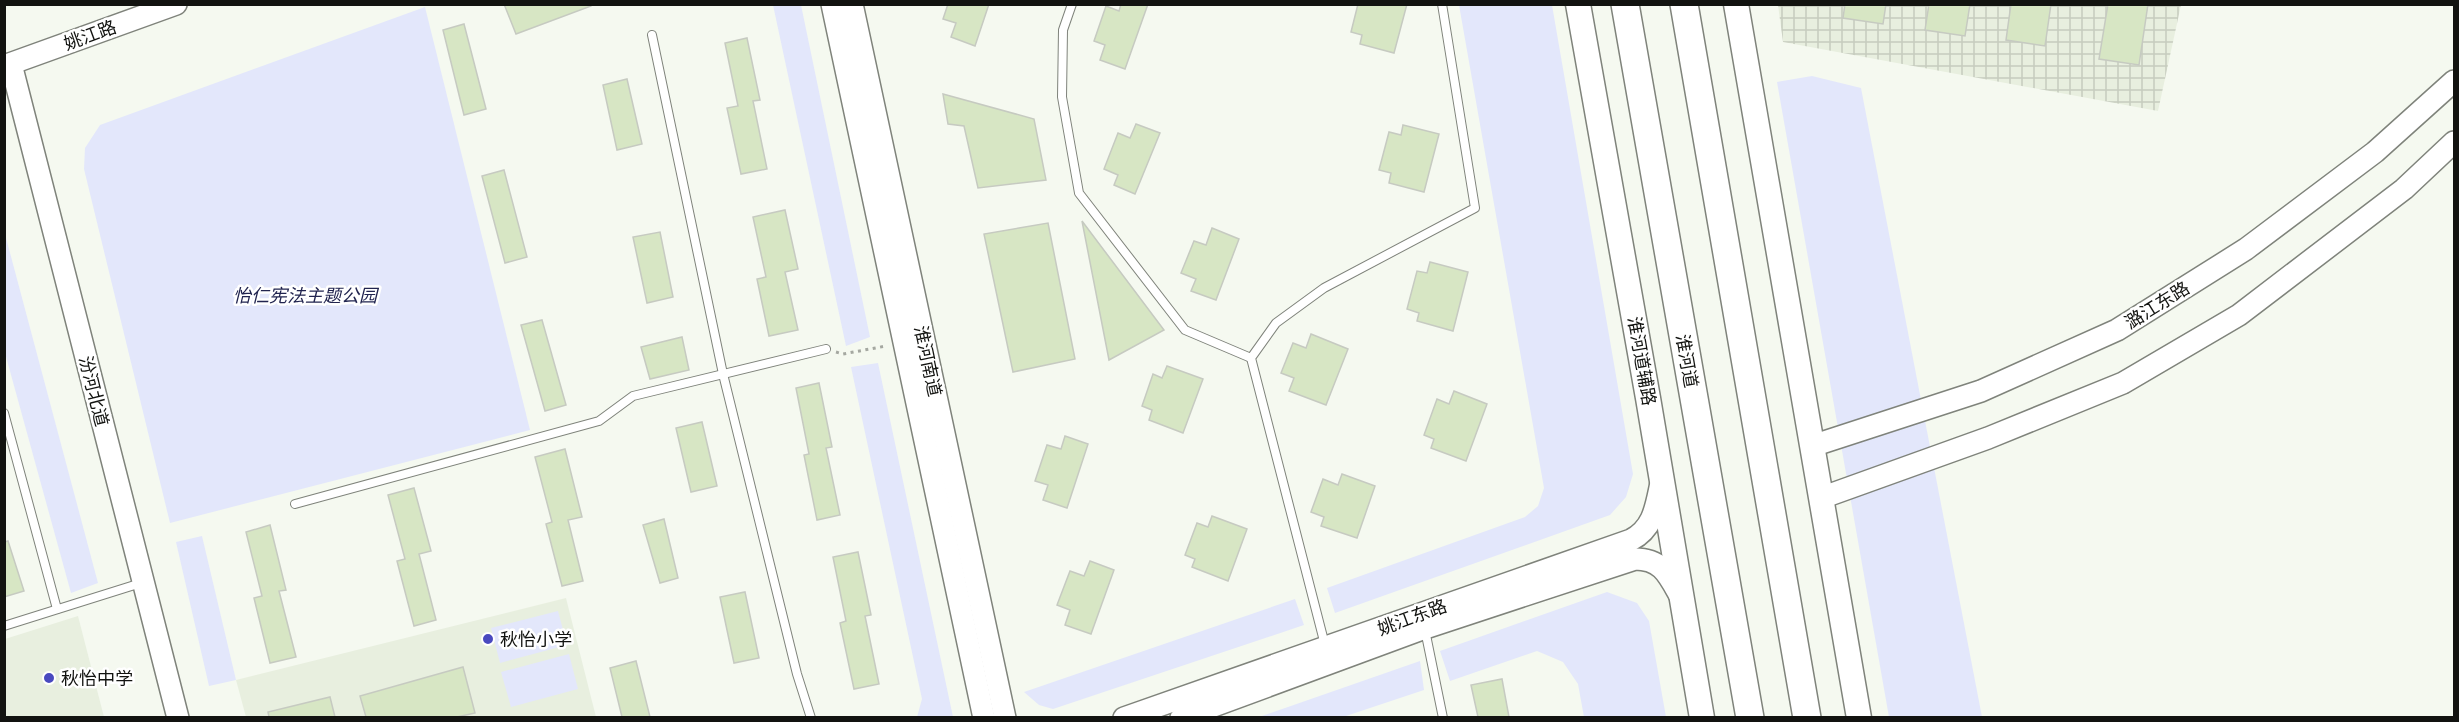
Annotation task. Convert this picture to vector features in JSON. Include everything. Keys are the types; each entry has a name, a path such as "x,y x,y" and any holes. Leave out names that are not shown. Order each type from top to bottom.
{"highway":[{"name":"淮河道","path":"1625,4 1750,717"},
{"path":"1684,4 1807,717"}],"main road":[{"name":"淮河道辅路","path":"1578,4 1702,717"},
{"path":"1736,4 1859,717"}],"street":[{"name":"姚江路","path":"8,65 176,4"},
{"name":"淮河南道","path":"832,4 984,717"},
{"name":"淮河南道","path":"852,4 1005,717"},
{"name":"汾河北道","path":"8,65 178,717"},
{"name":"潞江东路","path":"1812,446 1981,391 2117,330 2246,249 2375,152 2454,81"},
{"path":"1821,498 1988,438 2123,383 2239,315 2404,189 2454,142"},
{"name":"姚江东路","path":"1181,717 1328,656 1424,621 1643,534 1655,510 1662,479"},
{"name":"姚江东路","path":"1424,621 1635,559 1647,559 1658,563 1667,572 1680,595"},
{"name":"姚江东路","path":"1124,717 1328,656"}],"lane":[{"path":"1072,4 1063,30 1062,97 1079,193 1185,330 1251,358"},
{"path":"1251,358 1276,323 1324,288 1475,208 1442,4"},
{"path":"652,35 723,374 797,674 811,717"},
{"path":"295,504 599,421 633,396 826,349"},
{"path":"1251,358 1328,656"},
{"path":"4,413 57,609"},
{"path":"4,626 142,583"},
{"path":"1424,621 1443,717"}],"path":[{"path":"826,349 843,354 904,342"}],"shaded area":[{"path":"1778,5 2181,5 2158,111 1783,42"},
{"name":"秋怡小学","path":"566,598 596,717 246,717 236,680"},
{"name":"秋怡中学","path":"78,616 104,717 5,717 5,639"}],"green space":[{"path":"773,5 801,5 870,337 846,346"},
{"path":"1459,5 1552,5 1633,474 1626,497 1610,515 1335,613 1327,588 1525,517 1538,506 1544,488"},
{"name":"怡仁宪法主题公园","path":"425,7 530,430 170,523 84,169 85,148 100,125"},
{"path":"1812,76 1861,88 1982,717 1889,717 1777,82"},
{"path":"5,234 98,583 71,593 5,353"},
{"path":"878,363 953,717 917,717 922,699 851,367"},
{"path":"202,536 236,680 209,686 176,542"},
{"path":"1607,592 1637,603 1649,621 1666,717 1584,717 1578,684 1563,662 1537,651 1450,681 1440,651"},
{"path":"1295,599 1304,625 1053,709 1039,705 1024,692"},
{"path":"558,611 567,645 500,663 491,628"},
{"path":"569,654 578,689 511,707 501,672"},
{"path":"1420,661 1424,690 1343,717 1259,717"}],"building":[{"path":"504,4 591,4 591,6 516,34"},
{"path":"948,4 989,4 975,46 951,37 956,23 943,19"},
{"path":"1121,4 1148,4 1125,69 1100,60 1105,45 1094,41 1106,6 1119,11"},
{"path":"1358,4 1407,4 1394,53 1360,44 1362,35 1351,32"},
{"path":"1845,4 1886,4 1883,24 1843,18"},
{"path":"1929,4 1970,4 1965,36 1925,30"},
{"path":"2011,4 2051,4 2045,46 2006,40"},
{"path":"2108,4 2148,4 2139,65 2099,59"},
{"path":"464,24 486,109 464,115 443,30"},
{"path":"747,38 760,100 753,101 767,169 741,174 727,108 738,106 725,43"},
{"path":"627,79 642,144 617,150 603,85"},
{"path":"943,94 1034,119 1046,180 978,188 964,126 948,124"},
{"path":"1136,124 1160,133 1135,194 1114,185 1118,175 1104,169 1118,133 1130,138"},
{"path":"1403,125 1439,134 1424,192 1389,183 1391,173 1379,170 1389,132 1401,135"},
{"path":"504,170 527,257 505,263 482,176"},
{"path":"785,210 798,269 785,272 798,330 769,336 757,279 766,277 753,217"},
{"path":"1082,221 1164,330 1109,360"},
{"path":"1048,223 1075,359 1013,372 984,234"},
{"path":"1212,228 1239,239 1216,300 1191,291 1196,279 1181,273 1194,241 1206,245"},
{"path":"660,232 673,297 647,303 633,237"},
{"path":"1430,262 1468,272 1453,331 1417,321 1419,313 1407,309 1417,271 1427,273"},
{"path":"542,320 566,405 545,411 521,325"},
{"path":"1311,334 1348,349 1326,405 1289,391 1294,378 1281,373 1293,343 1306,348"},
{"path":"682,337 689,370 650,379 641,347"},
{"path":"1167,366 1203,379 1183,433 1149,420 1152,410 1142,406 1153,374 1162,378"},
{"path":"819,383 832,447 826,448 840,515 817,520 804,455 809,454 796,388"},
{"path":"1454,391 1487,404 1466,461 1431,448 1434,439 1424,435 1437,399 1449,404"},
{"path":"702,422 717,486 691,492 676,428"},
{"path":"1065,436 1088,444 1067,508 1043,500 1048,485 1035,481 1047,445 1061,449"},
{"path":"565,449 582,517 568,520 583,581 562,586 546,524 552,522 535,457"},
{"path":"1342,474 1375,486 1357,538 1321,526 1324,517 1311,512 1323,479 1338,485"},
{"path":"414,488 431,551 419,554 436,620 414,626 397,561 405,559 388,495"},
{"path":"1212,516 1247,529 1228,581 1192,567 1195,559 1185,555 1197,523 1208,527"},
{"path":"664,519 678,578 660,583 643,525"},
{"path":"270,525 286,590 279,591 296,657 270,663 254,598 262,596 246,532"},
{"path":"8,541 24,591 4,597 4,542"},
{"path":"858,552 871,615 865,616 879,684 854,689 840,623 846,621 833,557"},
{"path":"1090,561 1114,570 1091,634 1065,625 1070,610 1057,605 1070,571 1084,576"},
{"path":"745,592 759,658 734,663 720,597"},
{"path":"636,661 650,717 622,717 610,668"},
{"path":"463,667 475,713 457,717 366,717 360,696"},
{"path":"1502,679 1509,717 1478,717 1471,685"},
{"path":"330,697 335,717 269,717 268,712"}],"place":[{"name":"秋怡小学","path":"488,639"},
{"name":"秋怡中学","path":"49,678"}]}
